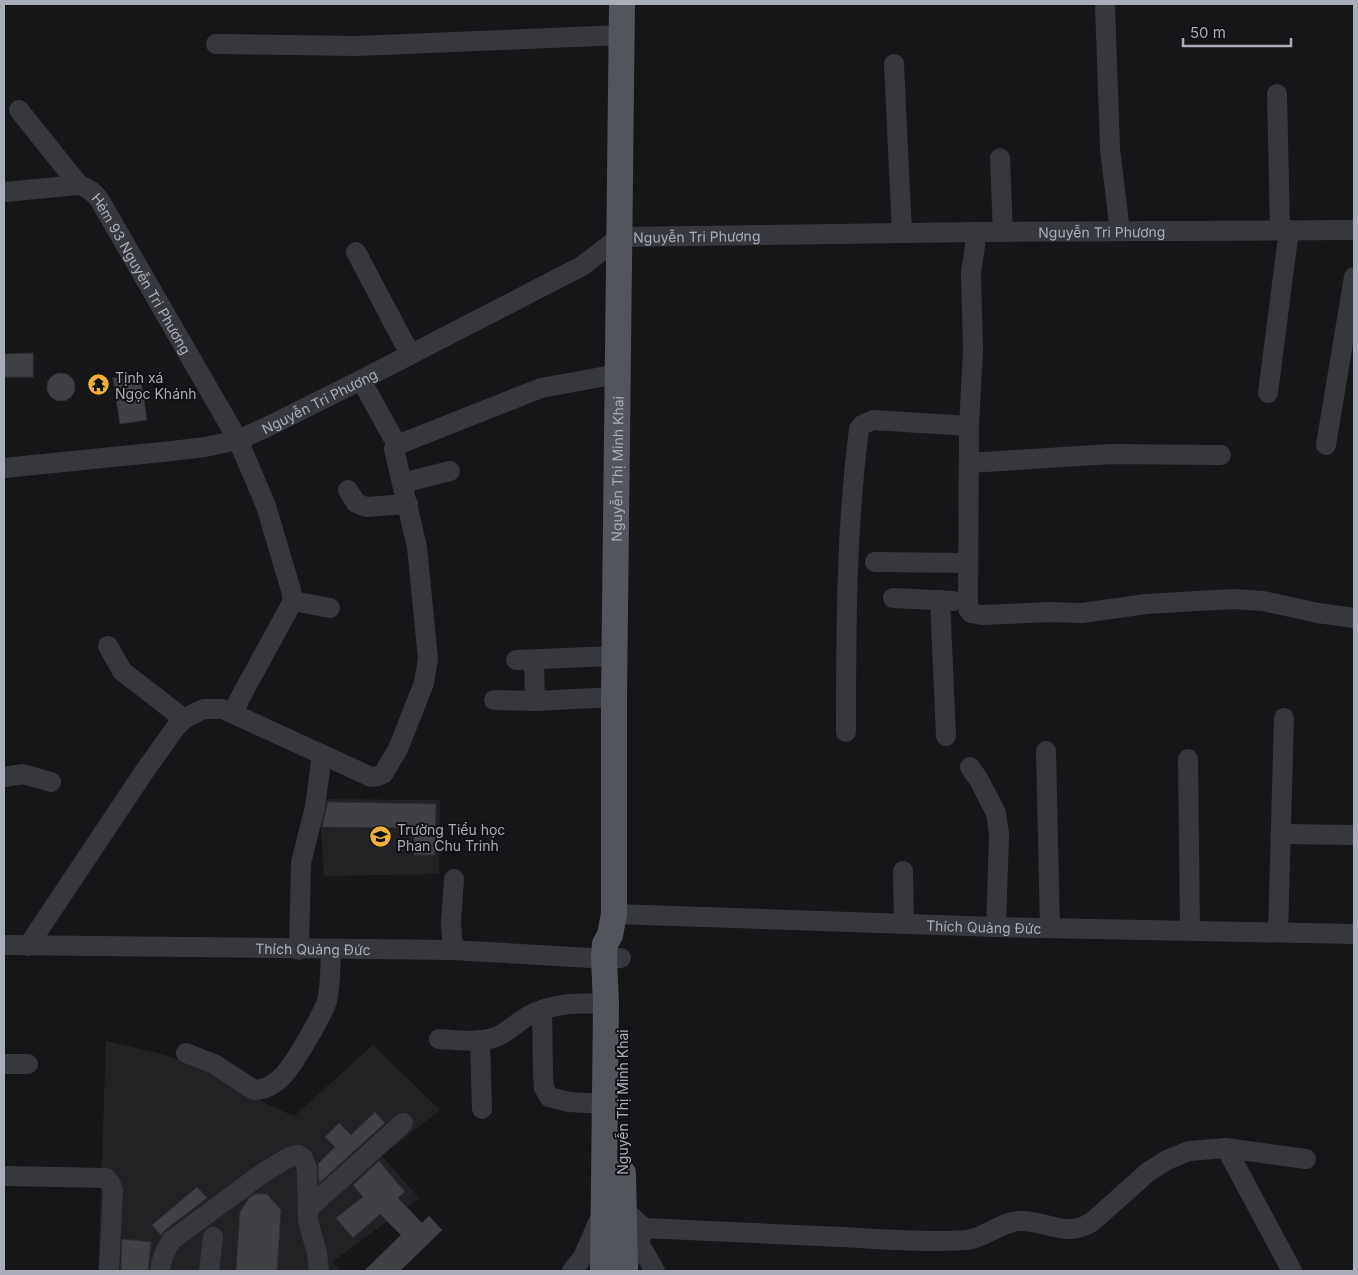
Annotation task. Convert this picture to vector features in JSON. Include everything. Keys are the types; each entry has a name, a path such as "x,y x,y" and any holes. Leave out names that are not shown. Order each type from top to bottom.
{"main road":[{"name":"Nguyễn Thị Minh Khai","path":"612,1270 614,656 622,4"},
{"name":"Nguyễn Thị Minh Khai","path":"612,941 606,1004 605,1104 613,1209"}],"street":[{"path":"1105,4 1110,149 1120,231"},
{"path":"216,44 357,46 622,35"},
{"path":"894,64 902,233"},
{"path":"1268,393 1285,230 1278,94"},
{"name":"Hẻm 93 Nguyễn Tri Phương","path":"19,110 84,186 99,199 238,440 266,506 293,601"},
{"path":"1000,158 1003,232"},
{"path":"4,192 84,186"},
{"name":"Nguyễn Tri Phương","path":"4,468 172,451 238,440 361,380 582,266 620,237 977,232 1354,230"},
{"path":"977,232 971,273 973,351 969,426 968,563 968,609 971,613 982,615 1082,612 1146,604 1233,599 1263,601 1318,613 1354,618"},
{"path":"356,252 410,354"},
{"path":"1326,445 1354,277"},
{"path":"28,946 176,727 184,719 204,709 223,709 233,713 322,756 371,777 383,774 398,749 424,683 428,659 417,547 394,449 397,445 541,388 618,374"},
{"path":"361,380 397,445"},
{"path":"846,732 849,541 859,429 862,425 873,420 969,426"},
{"path":"969,463 1021,461 1096,454 1221,456"},
{"path":"402,483 450,471"},
{"path":"348,490 356,502 366,506 408,504"},
{"path":"875,562 968,563"},
{"path":"893,598 968,602"},
{"path":"940,600 946,736"},
{"path":"233,713 293,601 330,608"},
{"path":"108,646 122,671 184,719"},
{"path":"535,702 525,660 614,656"},
{"path":"494,700 535,702 614,697"},
{"path":"1278,932 1284,718"},
{"path":"1046,751 1050,928"},
{"path":"299,950 301,863 315,807 322,756"},
{"path":"1188,759 1190,930"},
{"path":"970,767 996,813 999,834 996,927"},
{"path":"4,777 23,774 51,782"},
{"path":"1281,834 1354,835"},
{"path":"902,871 904,924"},
{"path":"453,950 451,922 454,879"},
{"name":"Thích Quảng Đức","path":"4,945 299,950 453,950 591,958 612,941 904,924 1354,934"},
{"path":"186,1053 214,1064 254,1090 271,1085 283,1076 297,1059 321,1016 329,987 331,950"},
{"path":"439,1039 480,1040 497,1036 528,1016 552,1006 571,1003 606,1004"},
{"path":"542,1010 543,1076 544,1088 549,1098 568,1102 605,1104"},
{"path":"480,1040 482,1109"},
{"path":"4,1064 28,1064"},
{"path":"309,1208 403,1123"},
{"path":"1226,1148 1292,1271"},
{"path":"612,1270 642,1236 968,1240 1006,1224 1019,1221 1064,1230 1074,1230 1092,1222 1148,1172 1167,1160 1189,1151 1226,1148 1306,1159"},
{"path":"160,1271 163,1254 172,1240 260,1175 289,1157 298,1155 303,1158 307,1169 308,1221 318,1253 318,1271"},
{"path":"4,1176 106,1178 113,1190 110,1271"},
{"path":"572,1271 613,1209 642,1236 655,1271"},
{"path":"209,1271 212,1237"}],"shaded area":[{"name":"Trường Tiểu học Phan Chu Trinh","path":"319,799 440,800 439,874 324,876"},
{"path":"106,1041 162,1054 194,1065 275,1108 294,1116 373,1045 440,1110 382,1156 419,1198 332,1262 341,1271 98,1271"}],"building":[{"path":"33,353 33,377 4,377 4,354"},
{"path":"61,373 71,377 75,387 71,397 61,401 51,397 47,387 51,377"},
{"path":"140,374 147,420 120,424 113,378"},
{"path":"328,802 436,804 435,855 414,855 414,828 322,827"},
{"path":"375,1112 385,1123 319,1183 318,1164 335,1147 325,1137 339,1123 351,1135"},
{"path":"379,1161 405,1192 398,1198 422,1223 429,1216 442,1230 400,1271 364,1271 401,1235 380,1214 353,1238 336,1218 363,1197 353,1185"},
{"path":"197,1187 207,1198 161,1235 152,1225"},
{"path":"255,1194 267,1194 281,1210 277,1271 236,1271 240,1212 249,1198"},
{"path":"122,1239 151,1242 148,1271 121,1271"}],"place":[{"name":"Tịnh xá Ngọc Khánh","path":"99,385"},
{"name":"Trường Tiểu học Phan Chu Trinh","path":"381,837"}]}
